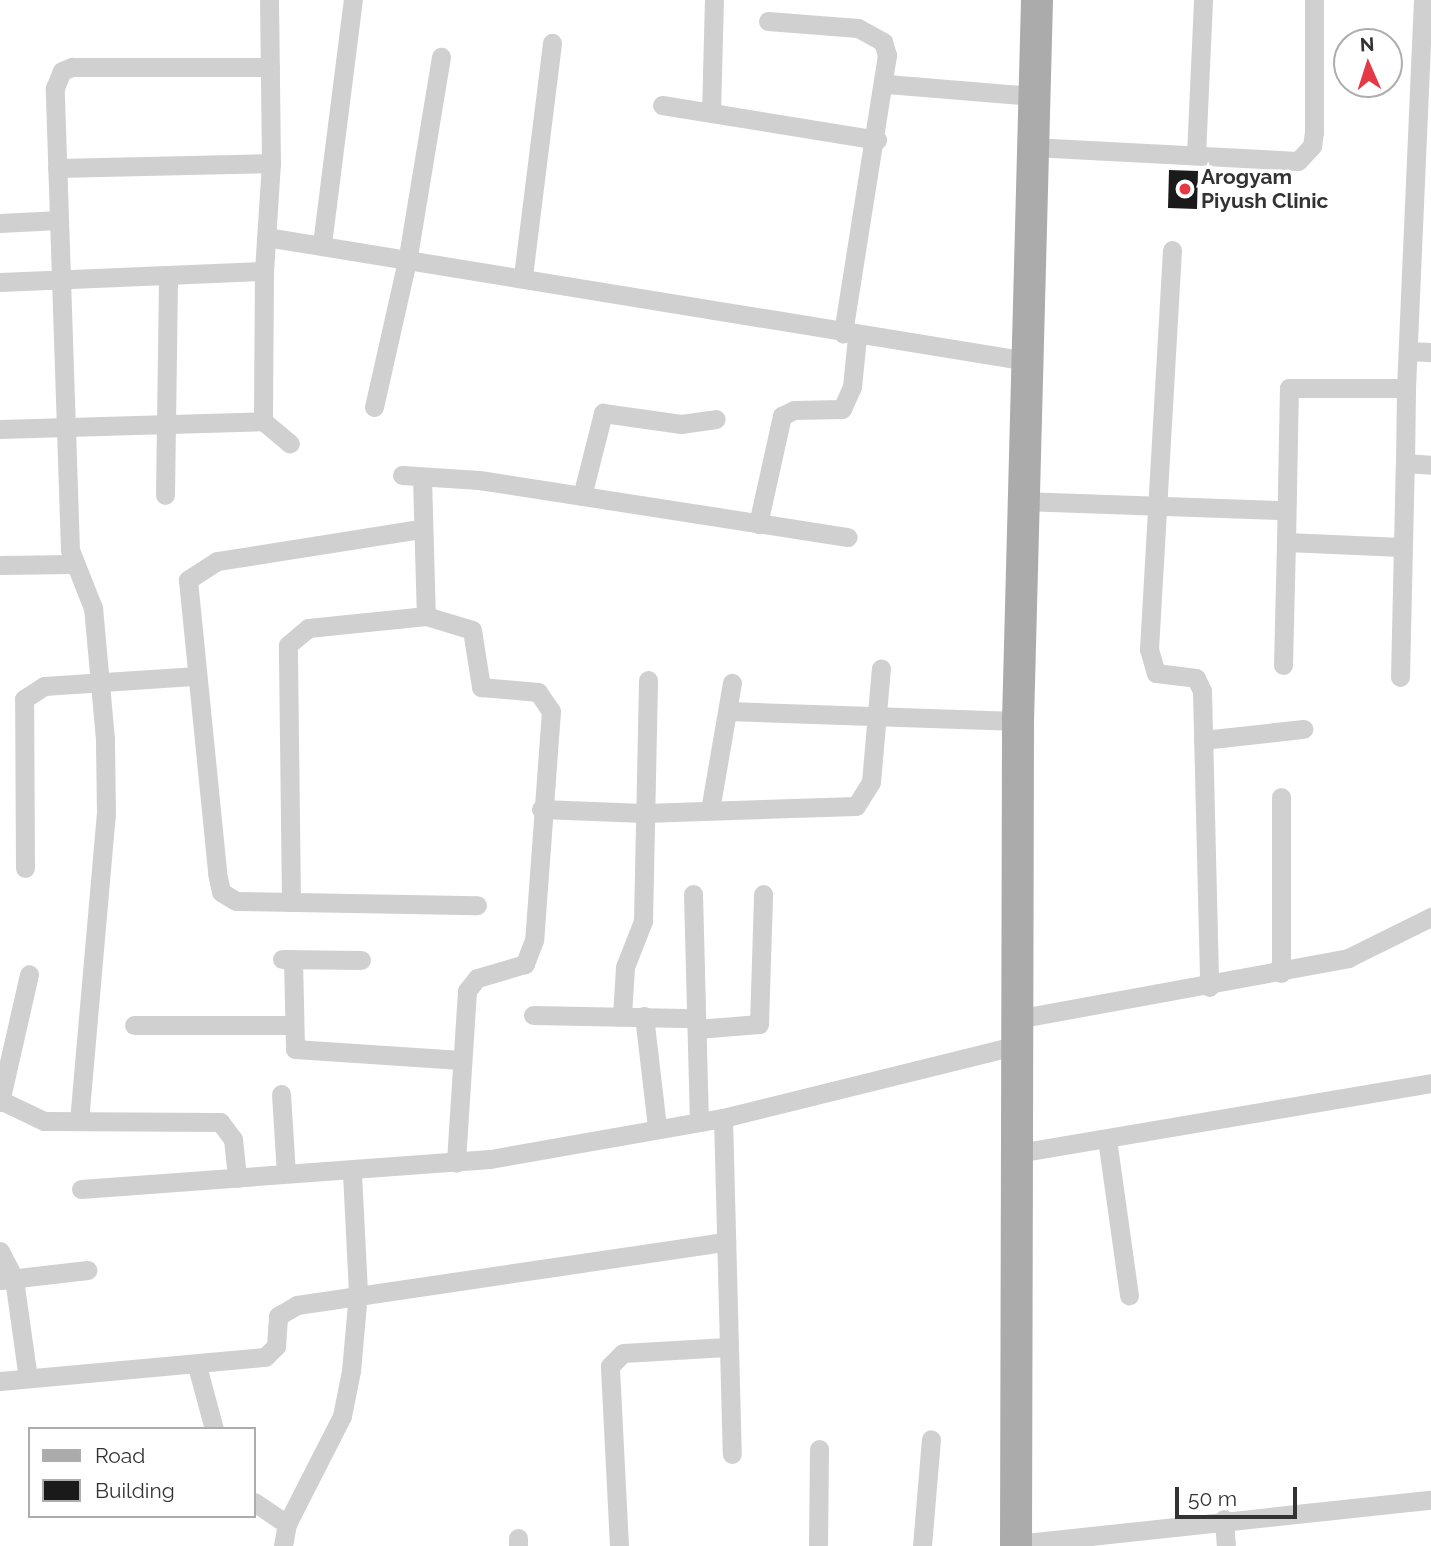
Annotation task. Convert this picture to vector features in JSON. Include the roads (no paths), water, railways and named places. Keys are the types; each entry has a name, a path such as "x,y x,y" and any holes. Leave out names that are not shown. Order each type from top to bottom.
{"main road":[{"path":"1016,1545 1018,721 1037,0"}],"street":[{"path":"263,421 264,271 271,163 269,0"},
{"path":"323,244 353,0"},
{"path":"711,113 714,0"},
{"path":"1196,155 1203,0"},
{"path":"1032,147 1289,162 1307,155 1314,131 1314,0"},
{"path":"1400,677 1406,387 1423,0"},
{"path":"758,524 782,416 794,410 842,409 852,387 850,335 887,84 887,55 873,33 768,21"},
{"path":"523,276 552,43"},
{"path":"374,407 408,256 441,57"},
{"path":"79,1121 106,815 100,681 93,608 72,564 65,428 55,88 62,71 270,67"},
{"path":"887,84 1034,96"},
{"path":"662,105 877,140"},
{"path":"57,168 271,163"},
{"path":"0,223 60,220"},
{"path":"266,237 408,256 850,335 1027,361"},
{"path":"1172,250 1156,504 1151,661 1161,676 1196,678 1203,740 1209,987"},
{"path":"0,282 168,278 264,271"},
{"path":"165,495 168,278"},
{"path":"1409,351 1431,352"},
{"path":"1283,665 1289,388 1406,387"},
{"path":"582,496 603,414 681,424 716,419"},
{"path":"0,429 263,421 290,444"},
{"path":"1405,463 1431,465"},
{"path":"402,475 582,496 848,537"},
{"path":"422,477 420,529 426,616"},
{"path":"1022,501 1285,510"},
{"path":"420,529 335,538 196,570 186,597 193,676 221,892 236,901 477,905"},
{"path":"1286,542 1401,547"},
{"path":"0,565 72,564"},
{"path":"291,902 288,645 307,628 426,616 472,630 481,687 538,692 550,701 531,953 514,972 470,983 461,1060 456,1163"},
{"path":"541,809 644,813 864,802 877,717 881,668"},
{"path":"24,868 24,699 44,686 193,676"},
{"path":"622,1015 625,967 643,921 648,680"},
{"path":"710,810 732,683"},
{"path":"729,711 1018,721"},
{"path":"1203,740 1303,729"},
{"path":"1280,797 1281,972"},
{"path":"693,894 699,1121"},
{"path":"533,1015 622,1015 696,1024 759,1024 763,894"},
{"path":"81,1189 286,1174 352,1173 456,1163 723,1118 1017,1032 1348,958 1431,917"},
{"path":"361,960 287,959 295,1049 461,1060"},
{"path":"29,974 1,1101 44,1121 220,1122 233,1139 237,1178"},
{"path":"644,1016 657,1127"},
{"path":"134,1025 291,1026"},
{"path":"1017,1153 1431,1083"},
{"path":"281,1094 286,1174"},
{"path":"723,1118 727,1347 732,1454"},
{"path":"1107,1139 1129,1295"},
{"path":"283,1546 287,1524 342,1416 358,1292 352,1173"},
{"path":"0,1381 197,1366 272,1354 285,1309 358,1292 726,1242"},
{"path":"0,1251 28,1378"},
{"path":"7,1279 87,1270"},
{"path":"619,1546 610,1366 623,1353 727,1347"},
{"path":"197,1366 213,1427"},
{"path":"922,1546 931,1439"},
{"path":"818,1546 819,1449"},
{"path":"1016,1545 1224,1519 1431,1500"},
{"path":"256,1503 287,1524"},
{"path":"1224,1519 1226,1546"}],"place":[{"name":"Arogyam Piyush Clinic","path":"1185,189"}]}
